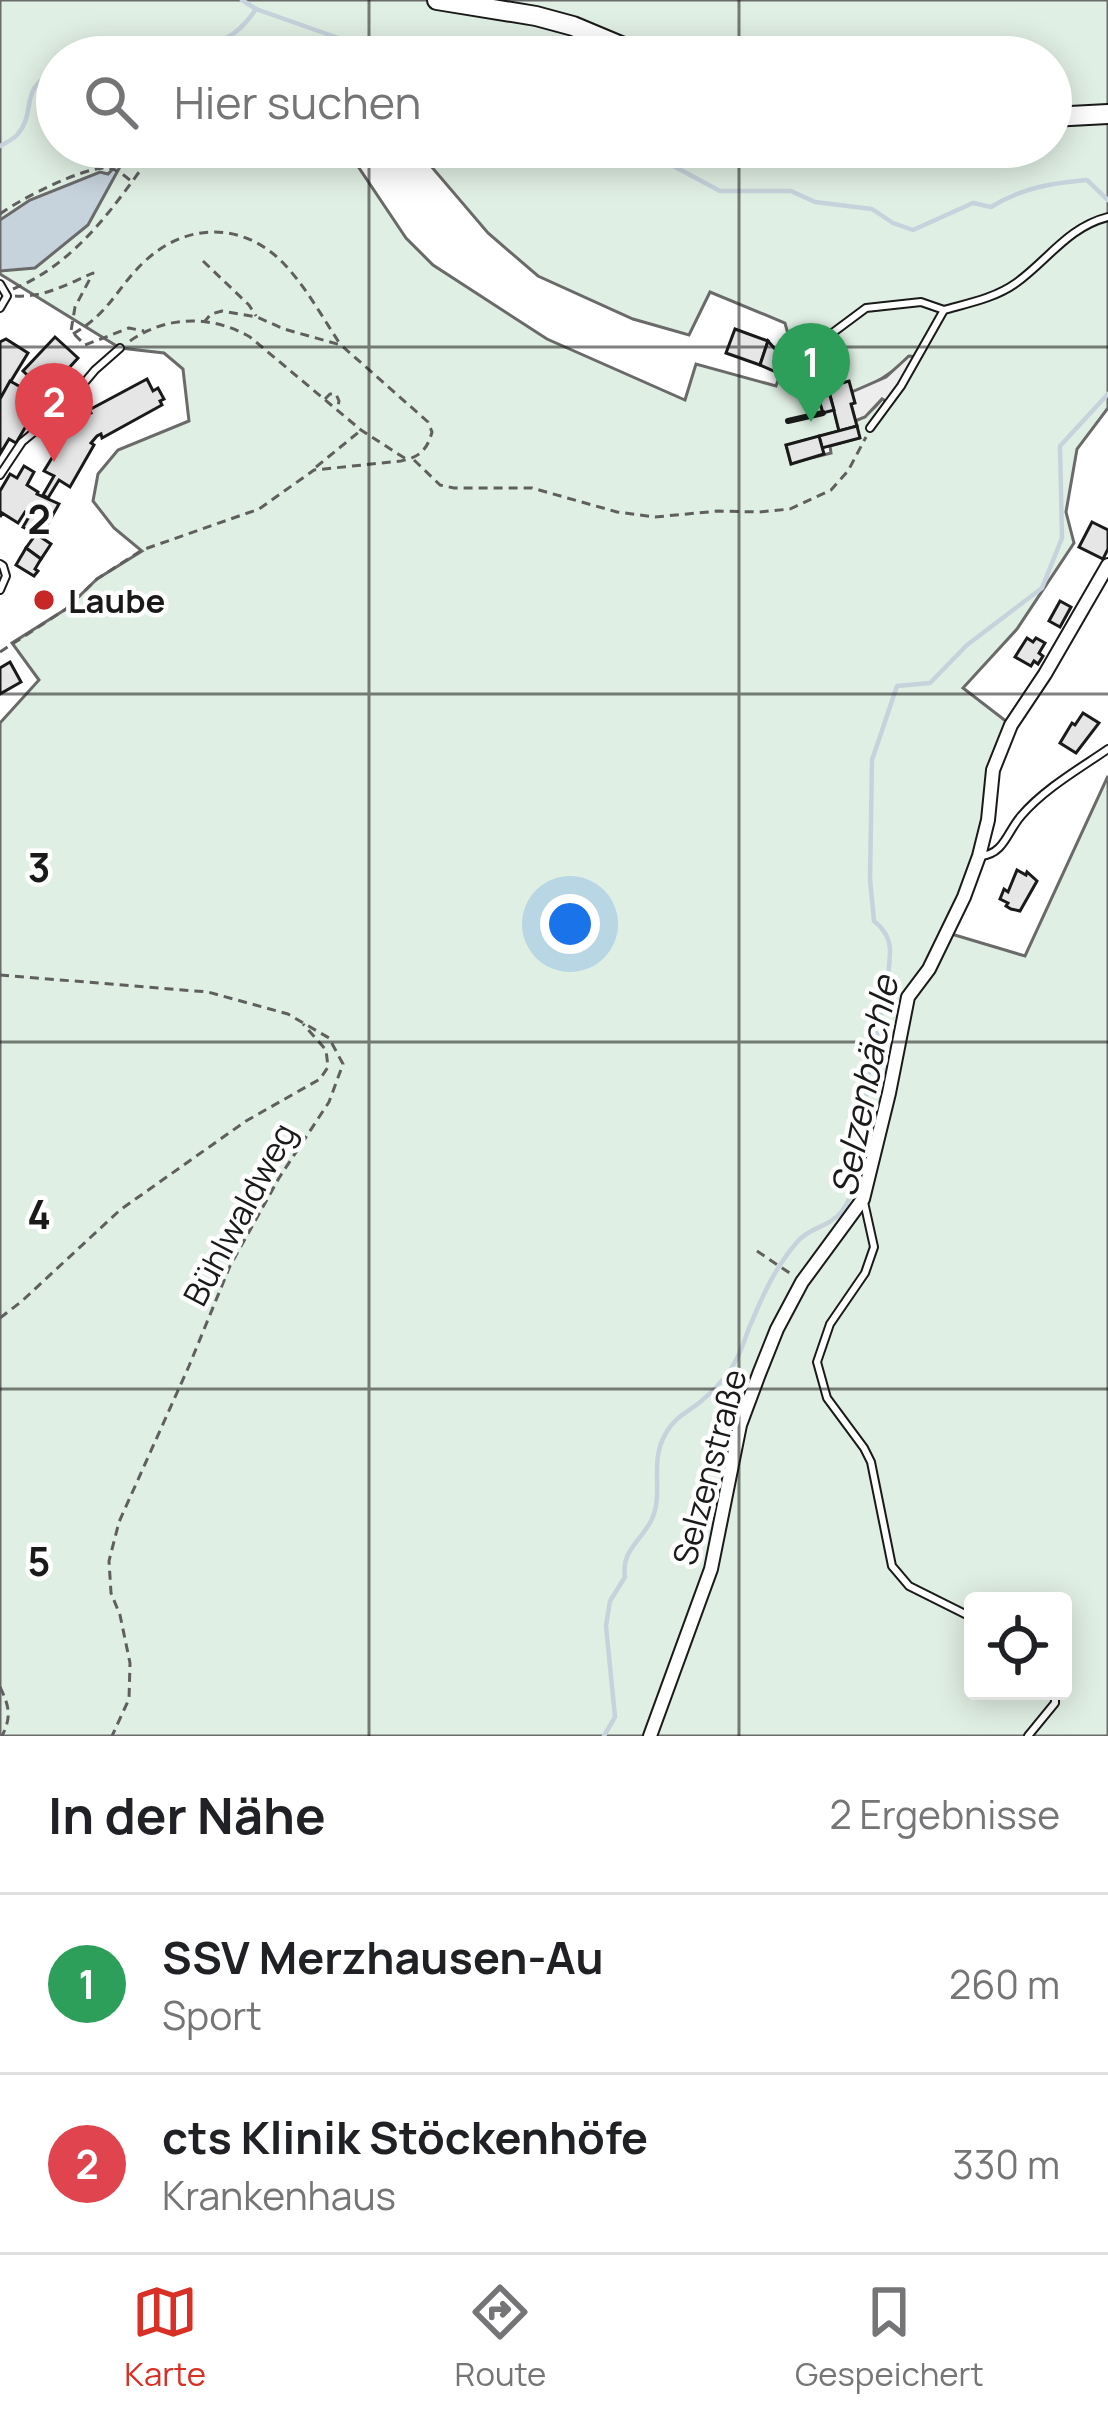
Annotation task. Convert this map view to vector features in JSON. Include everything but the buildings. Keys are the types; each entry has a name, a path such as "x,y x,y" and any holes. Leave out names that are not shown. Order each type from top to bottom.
{"main road":[{"path":"436,0 536,16 597,36"},
{"path":"1072,116 1108,114"}],"street":[{"name":"Selzenstraße","path":"650,1736 711,1569 740,1425 759,1374 802,1282 863,1198 908,997 947,932 979,856 993,770 1011,724 1046,674 1108,565"}],"lane":[{"path":"791,344 819,343 866,308 921,302 944,310 976,301 1016,283 1071,233 1108,217"},
{"path":"0,284 7,294 0,308"},
{"path":"870,428 901,386 944,310"},
{"path":"0,475 22,442 63,408 120,348"},
{"path":"0,564 7,576 0,590"},
{"path":"979,856 989,857 998,850 1021,815 1108,749"},
{"path":"863,1198 874,1246 865,1274 830,1324 817,1363 827,1398 871,1462 892,1566 909,1586 964,1614"},
{"path":"1028,1736 1055,1700"}],"path":[{"path":"0,214 47,187 90,170 112,168 132,182"},
{"path":"7,294 30,283 85,242 142,168"},
{"path":"73,334 115,300 136,269 176,238 211,230 251,240 286,266 341,345 428,422 432,432 425,451 410,459 314,470"},
{"path":"203,261 257,317"},
{"path":"7,294 54,291 93,273 74,307 70,331 85,345 129,328 144,332"},
{"path":"205,320 222,311 257,317 341,345"},
{"path":"120,348 144,332 174,322 223,324 250,337 361,430 410,459 440,485 532,488 617,512 655,517 790,509 831,490 848,471 870,428"},
{"path":"92,344 92,353"},
{"path":"323,400 336,394 340,401 336,409"},
{"path":"0,652 142,550 259,508 361,430"},
{"name":"Bühlwaldweg","path":"0,975 208,992 288,1014 329,1038 343,1064 329,1102 279,1178 230,1267 119,1522 109,1561 111,1592 130,1663 129,1699 112,1736"},
{"path":"0,1318 120,1210 246,1121 320,1079 328,1066 326,1050 301,1023"},
{"path":"758,1251 791,1274"},
{"path":"0,1687 10,1709 2,1736"}],"green space":[{"path":"0,0 1108,0 1108,408 1077,449 1066,512 1074,543 1017,629 963,688 1011,725 993,770 988,820 948,933 1025,956 1108,776 1108,1736 0,1736 0,723 39,680 12,643 142,551 114,528 93,501 98,474 118,450 189,421 183,369 164,353 120,348 0,274","holes":["36,36 1072,36 1072,168 433,168 488,233 538,276 633,319 689,335 710,292 785,323 791,345 776,386 696,364 685,400 547,339 433,265 406,238 359,168 36,168","909,356 880,402 855,421 859,438 830,446 831,453 791,463 786,445 839,431 834,410 823,412 817,391 848,382 852,392 876,382"]}],"shaded area":[{"path":"119,168 88,225 35,268 0,271 0,220 30,200 100,172"},
{"path":"909,356 917,357 889,403 882,399 855,421 852,392 886,377"}],"waterway":[{"path":"242,0 256,9"},
{"path":"229,36 256,9 333,36"},
{"path":"0,146 23,126 36,86"},
{"path":"677,168 720,191 791,191 815,202 872,209 913,230 973,203 991,207 1026,191 1061,183 1087,180 1108,200"},
{"name":"Selzenbächle","path":"604,1736 615,1717 606,1626 610,1601 625,1577 629,1553 655,1511 661,1444 673,1423 728,1373 782,1261 803,1236 842,1211 855,1183 890,951 886,934 874,921 870,879 872,760 897,686 930,683 967,645 1042,588 1062,538 1060,446 1108,394"}],"wall":[{"path":"788,421 823,413"}],"place":[{"name":"SSV Merzhausen-Au","path":"811,422"},
{"name":"cts Klinik Stöckenhöfe","path":"54,462"},
{"name":"Laube","path":"44,600"}]}
